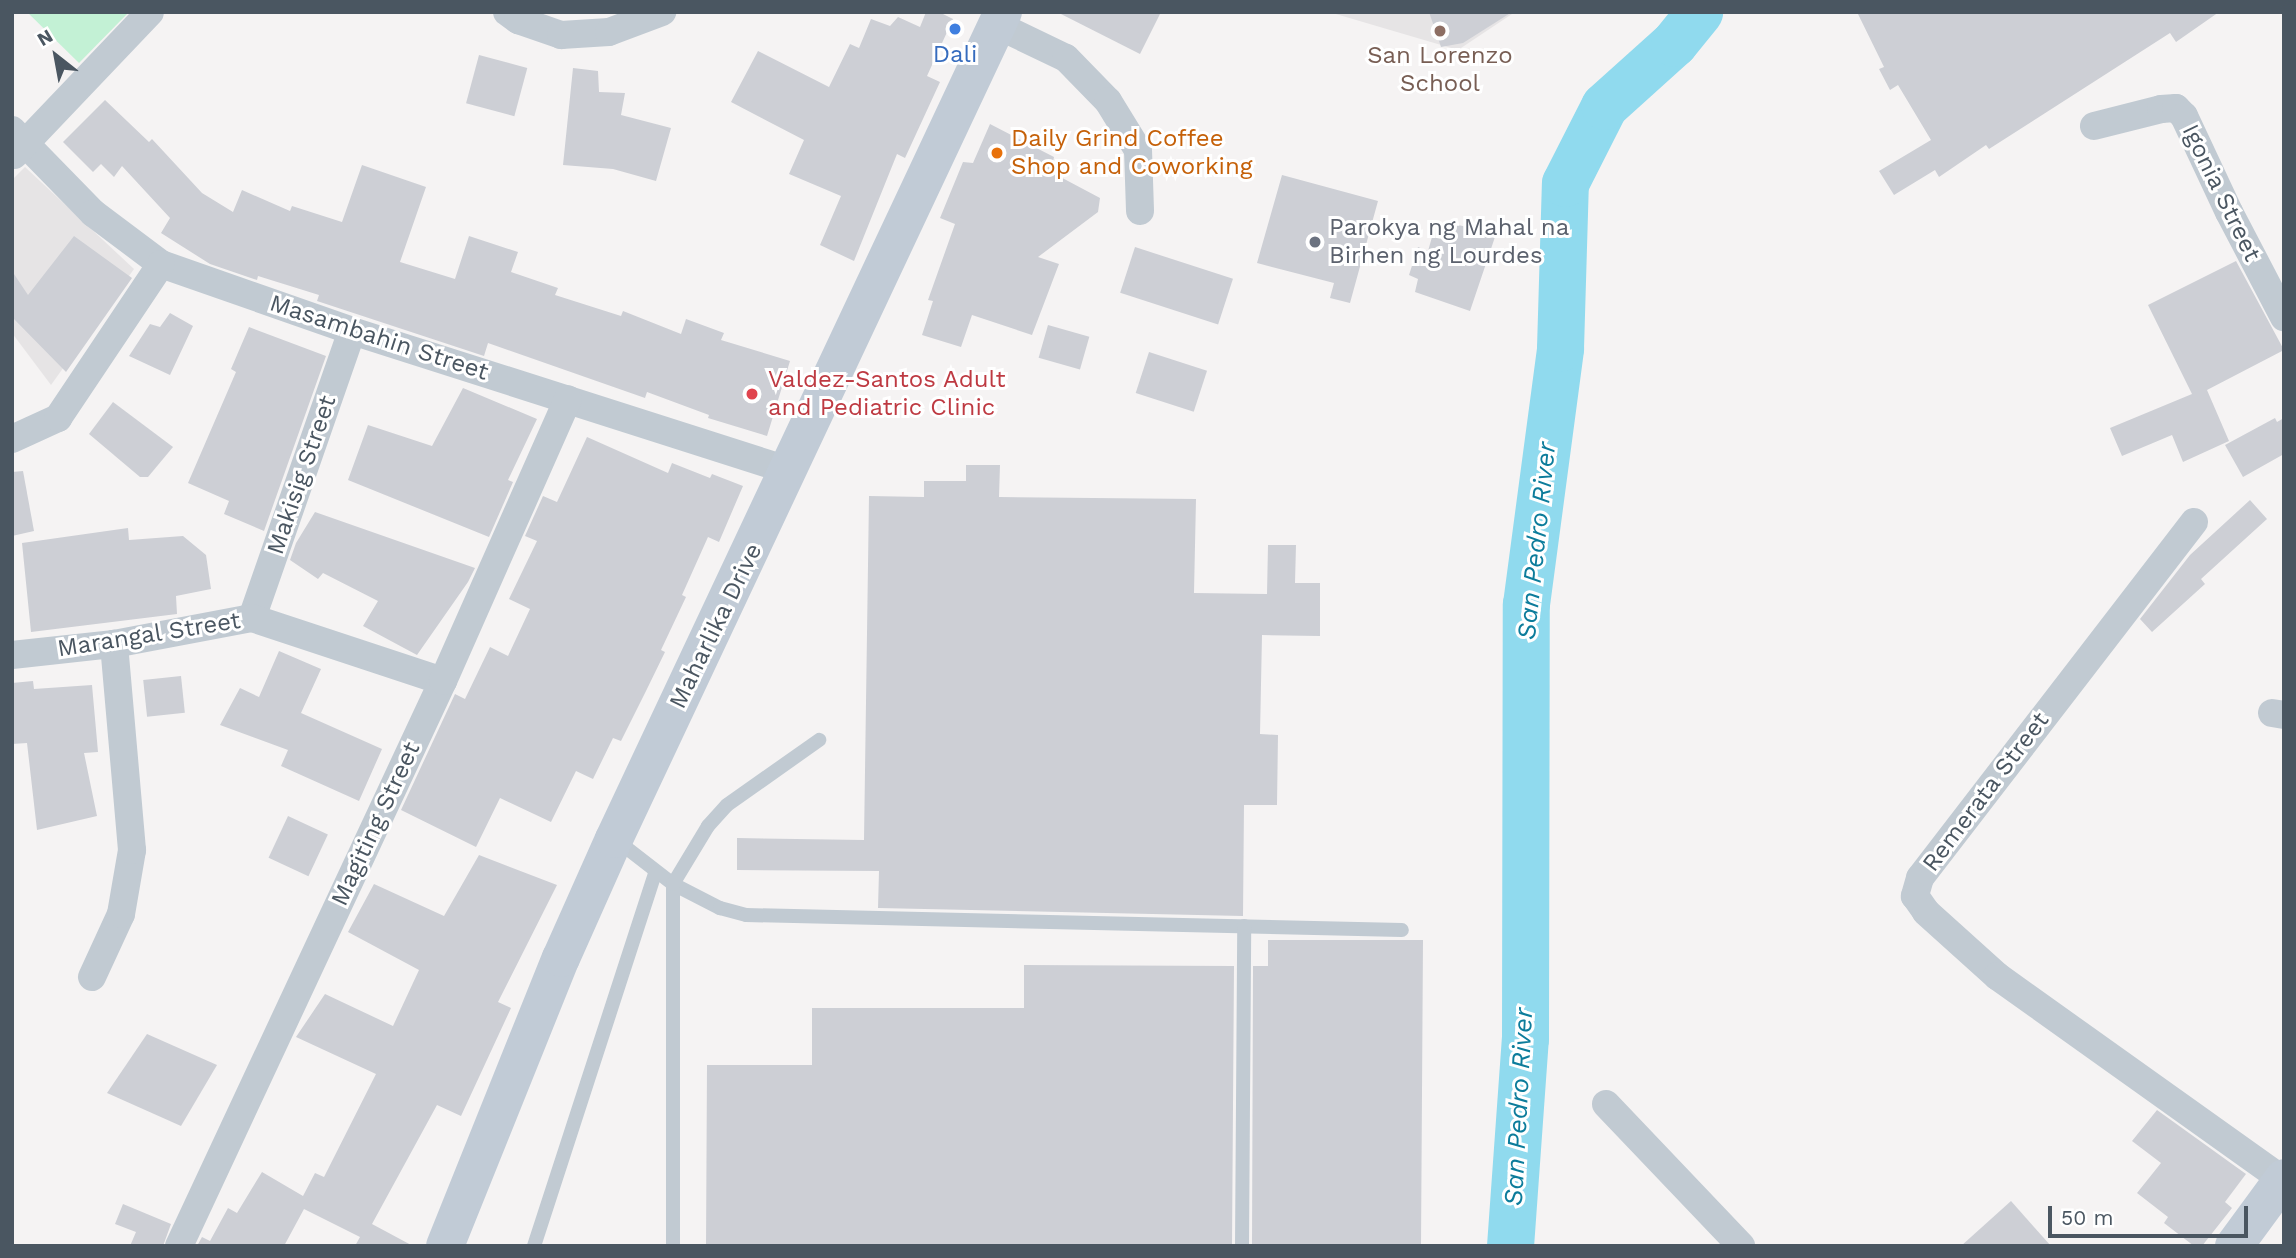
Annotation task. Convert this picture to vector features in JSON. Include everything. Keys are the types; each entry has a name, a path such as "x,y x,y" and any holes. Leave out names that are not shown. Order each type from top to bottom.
{"street":[{"path":"17,144 150,12"},
{"path":"507,12 518,20 561,35 609,32 662,12"},
{"path":"1000,18 1066,58 1108,101 1138,150 1140,211"},
{"name":"Maharlika Drive","path":"445,1246 561,958 614,839 790,471 1000,18"},
{"name":"Igonia Street","path":"2094,126 2161,109 2176,108 2184,116 2229,212 2284,317"},
{"name":"Masambahin Street","path":"17,144 93,213 161,264 352,331 790,471"},
{"path":"12,439 58,418 161,264"},
{"name":"Makisig Street","path":"252,618 352,331"},
{"name":"Magiting Street","path":"179,1246 443,681 568,399"},
{"name":"Remerata Street","path":"2194,522 1920,878 1915,896 1926,912 1997,976 2283,1179"},
{"name":"Marangal Street","path":"12,656 114,644 252,618 443,681"},
{"path":"92,977 121,914 132,850 114,644"},
{"path":"1606,1104 1741,1246"},
{"path":"2234,1246 2283,1179"}],"lane":[{"path":"673,1246 673,884 708,825 727,805 819,740"},
{"path":"614,839 655,873 673,884 720,908 746,915 1402,930"},
{"path":"534,1246 655,873"},
{"path":"1242,1246 1244,926"}],"shaded area":[{"name":"San Lorenzo School","path":"1329,12 1515,12 1458,50"},
{"path":"25,167 134,269 51,385 12,333 12,180"}],"green space":[{"path":"27,12 129,12 79,63"}],"building":[{"path":"926,12 939,12 953,19 927,76 940,82 905,158 897,154 854,261 820,245 841,196 789,174 804,140 731,102 758,51 829,87 850,44 859,48 871,19 890,26 898,17 920,27"},
{"path":"1057,12 1161,12 1140,54"},
{"path":"1429,12 1512,12 1463,43 1441,47"},
{"path":"1857,12 2219,12 2176,42 2170,33 1989,149 1986,145 1939,177 1935,170 1894,195 1879,171 1931,140 1898,85 1890,90 1879,69 1884,67"},
{"path":"479,55 527,68 514,116 466,103"},
{"path":"573,68 598,71 599,92 625,93 621,115 671,128 656,181 613,169 563,165"},
{"path":"105,100 149,142 152,139 202,193 233,212 242,190 290,211 292,206 342,222 362,165 426,187 400,262 455,279 469,236 518,252 511,272 558,288 555,295 621,316 623,311 681,334 686,319 724,333 721,340 790,361 767,436 708,418 709,415 647,392 645,398 488,343 484,356 317,301 319,295 258,276 257,280 210,264 161,233 170,218 122,166 114,177 101,164 93,172 63,142"},
{"path":"990,124 1054,157 1051,172 1100,198 1098,212 1038,257 1059,264 1032,335 972,315 961,347 922,335 933,301 928,300 955,224 940,218 963,162 973,163"},
{"name":"Parokya ng Mahal na Birhen ng Lourdes","path":"1282,175 1378,201 1350,303 1330,298 1334,283 1257,263"},
{"path":"1450,223 1496,234 1470,311 1415,292 1418,279 1409,275 1418,247 1428,251 1432,237 1446,240"},
{"path":"74,236 132,278 66,372 12,317 12,271 28,295"},
{"path":"1135,247 1233,279 1218,324 1120,293"},
{"path":"2236,261 2284,350 2207,390 2229,441 2183,462 2172,435 2122,456 2110,428 2192,394 2148,305"},
{"path":"170,313 193,326 170,375 129,356 150,324 160,327"},
{"path":"1048,325 1089,337 1080,370 1039,358"},
{"path":"249,327 326,356 264,531 224,514 229,501 188,483 236,372 231,369"},
{"path":"1149,352 1207,371 1194,412 1136,393"},
{"path":"463,388 537,419 508,480 513,482 489,537 348,480 368,425 432,446"},
{"path":"113,402 173,447 148,477 140,477 89,434"},
{"path":"2275,418 2277,422 2284,418 2284,454 2243,477 2225,445"},
{"path":"587,437 668,473 672,463 710,478 712,474 743,486 719,542 708,537 682,595 686,597 661,650 665,652 621,741 613,738 593,779 576,771 551,822 500,798 476,847 401,810 455,694 465,699 490,647 508,656 530,609 509,599 537,541 525,536 543,496 557,502"},
{"path":"966,465 1000,465 999,497 1196,499 1194,593 1267,594 1268,545 1296,545 1295,583 1320,583 1320,636 1262,635 1260,734 1278,735 1277,805 1244,805 1243,916 878,908 879,871 737,870 737,838 864,840 869,496 924,497 924,481 966,481"},
{"path":"23,471 34,531 12,536 12,472"},
{"path":"2250,500 2267,519 2201,579 2205,584 2152,632 2140,619 2190,555"},
{"path":"315,512 475,568 417,655 363,626 378,601 323,573 318,579 290,560 296,543"},
{"path":"128,528 129,540 183,536 206,555 211,589 176,596 177,614 31,632 22,543"},
{"path":"279,651 321,669 301,713 382,749 359,801 281,766 288,750 220,725 240,688 259,697"},
{"path":"181,676 185,713 147,717 143,680"},
{"path":"33,681 34,689 92,685 98,752 84,753 97,816 37,830 27,743 12,744 12,683"},
{"path":"288,816 328,835 308,876 269,858"},
{"path":"479,855 557,885 498,1002 511,1008 461,1116 437,1105 372,1224 413,1246 355,1246 360,1237 304,1209 284,1246 197,1246 202,1237 210,1241 228,1208 237,1213 262,1172 303,1196 315,1173 324,1177 376,1074 296,1037 325,994 393,1026 419,970 348,932 374,884 444,916"},
{"path":"1268,940 1423,940 1421,1246 1252,1246 1253,966 1268,966"},
{"path":"1024,965 1234,966 1232,1246 706,1246 707,1065 812,1065 812,1008 1024,1008"},
{"path":"147,1034 217,1065 181,1126 107,1093"},
{"path":"2157,1110 2246,1174 2225,1202 2232,1208 2202,1246 2194,1246 2164,1223 2168,1217 2137,1193 2161,1163 2132,1141"},
{"path":"2011,1201 2051,1246 1961,1246"},
{"path":"123,1204 171,1224 163,1246 130,1246 136,1232 115,1224"}],"waterway":[{"name":"San Pedro River","path":"1510,1246 1525,1039 1526,604 1560,348 1565,183 1604,106 1674,43 1699,12"}],"place":[{"name":"Dali","path":"955,29"},
{"name":"San Lorenzo School","path":"1440,31"},
{"name":"Daily Grind Coffee Shop and Coworking","path":"997,153"},
{"name":"Parokya ng Mahal na Birhen ng Lourdes","path":"1315,242"},
{"name":"Valdez-Santos Adult and Pediatric Clinic","path":"752,394"}]}
